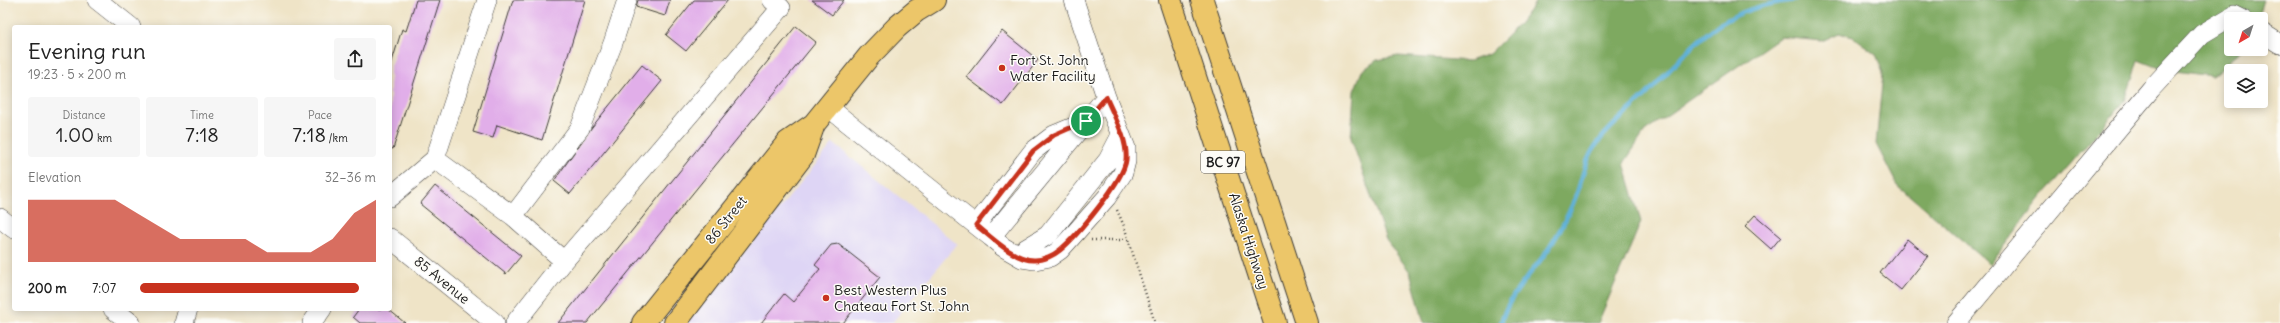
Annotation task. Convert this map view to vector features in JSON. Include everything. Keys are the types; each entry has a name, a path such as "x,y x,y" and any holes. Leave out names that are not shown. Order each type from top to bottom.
{"main road":[{"name":"86 Street","path":"643,323 788,142 814,124 883,41 916,11 934,0"},
{"name":"Alaska Highway","path":"1170,0 1275,323"},
{"name":"BC 97","path":"1202,0 1307,323"},
{"name":"86 Street","path":"675,323 804,155 814,124"}],"street":[{"path":"97,0 128,25"},
{"path":"392,195 435,159 487,0"},
{"path":"513,216 580,128 613,43 627,0"},
{"path":"515,323 564,261 781,8 772,0"},
{"path":"828,107 1003,247 1017,254 1035,260 1050,256 1060,250 1107,197 1123,173 1126,161 1126,148 1106,97 1074,0"},
{"path":"1956,323 2102,146 2202,34 2224,21"},
{"path":"2268,36 2280,44"},
{"path":"991,237 1106,97"},
{"path":"976,225 1033,151 1054,135 1086,121"},
{"path":"1017,254 1048,235 1108,160 1121,135"},
{"path":"435,159 513,216 564,261"},
{"path":"0,218 12,227"},
{"name":"85 Avenue","path":"392,240 495,323"},
{"path":"116,311 131,323"},
{"path":"184,323 187,311"},
{"path":"312,323 321,311"}],"path":[{"path":"1107,197 1117,210 1129,240 1155,323"},
{"path":"1085,243 1090,240 1129,240"}],"shaded area":[{"path":"833,143 957,244 892,323 687,323"}],"green space":[{"path":"1537,0 2263,0 2259,12 2224,12 2224,56 2235,56 2211,76 2161,69 2138,60 2125,101 2041,198 1990,264 1897,185 1876,144 1883,73 1876,54 1853,37 1839,33 1822,41 1780,37 1646,130 1624,163 1641,222 1598,323 1424,323 1410,272 1386,240 1351,138 1354,91 1362,71 1377,60 1398,56 1469,61 1489,54 1520,23"}],"building":[{"path":"416,0 440,0 393,149 392,62 402,29 406,31"},
{"path":"513,0 585,0 542,140 497,125 493,138 473,132"},
{"path":"638,0 670,0 665,16 636,7"},
{"path":"694,0 728,0 686,51 666,35"},
{"path":"812,0 844,0 832,15"},
{"path":"796,26 816,42 587,323 558,323"},
{"name":"Fort St. John Water Facility","path":"1002,31 1038,60 1003,105 966,77"},
{"path":"642,65 662,81 570,194 554,181 592,127"},
{"path":"435,186 521,256 506,274 420,204"},
{"path":"1755,215 1781,237 1771,249 1745,226"},
{"path":"1907,239 1928,256 1901,290 1880,273"},
{"name":"Best Western Plus Chateau Fort St. John","path":"838,244 880,277 843,323 761,323 784,294 793,302 820,269 815,265 831,245"},
{"path":"358,311 390,311 405,323 360,323 353,317"}],"waterway":[{"path":"1501,323 1510,301 1546,252 1560,230 1575,199 1588,158 1606,133 1647,94 1680,58 1711,30 1746,11 1769,4 1795,0"}],"place":[{"name":"Fort St. John Water Facility","path":"1002,68"},
{"name":"Best Western Plus Chateau Fort St. John","path":"826,298"}],"route":[{"path":"1106,97 1126,148 1126,161 1123,173 1107,197 1060,250 1050,256 1035,260 1022,258 1003,247 976,225 1033,151 1054,135 1086,121 1106,97"}]}
